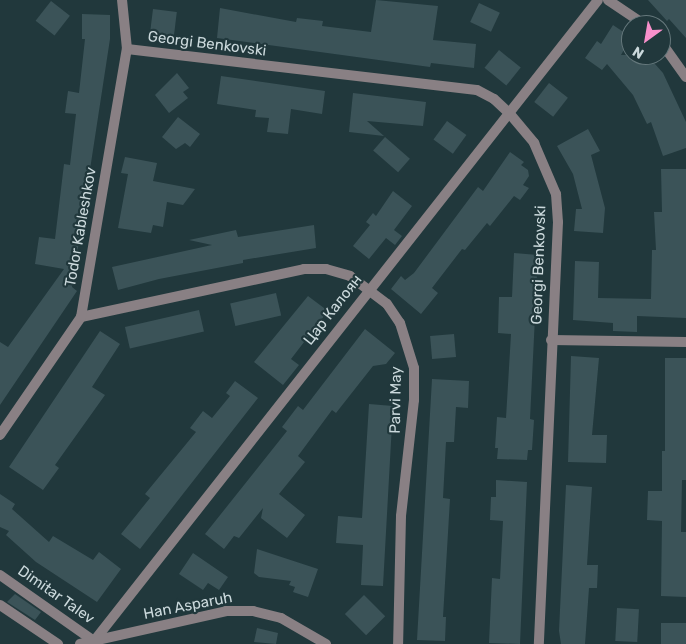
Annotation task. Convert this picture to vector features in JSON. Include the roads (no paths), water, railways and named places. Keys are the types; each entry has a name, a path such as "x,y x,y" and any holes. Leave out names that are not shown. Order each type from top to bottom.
{"street":[{"name":"Todor Kableshkov","path":"0,435 81,317 127,49 122,0"},
{"name":"Цар Калоян","path":"94,640 369,288 510,114 598,0"},
{"path":"608,0 630,15"},
{"name":"Georgi Benkovski","path":"127,49 477,90 494,99 510,114 534,143 556,194 558,222 551,340 539,644"},
{"path":"671,56 686,77"},
{"name":"Parvi May","path":"81,317 304,269 326,269 350,276 369,288 387,304 400,323 414,368 413,410 401,516 398,644"},
{"path":"551,340 686,342"},
{"name":"Dimitar Talev","path":"0,575 94,640"},
{"path":"0,605 58,644"},
{"name":"Han Asparuh","path":"80,644 226,611 253,611 282,618 326,644"}]}
